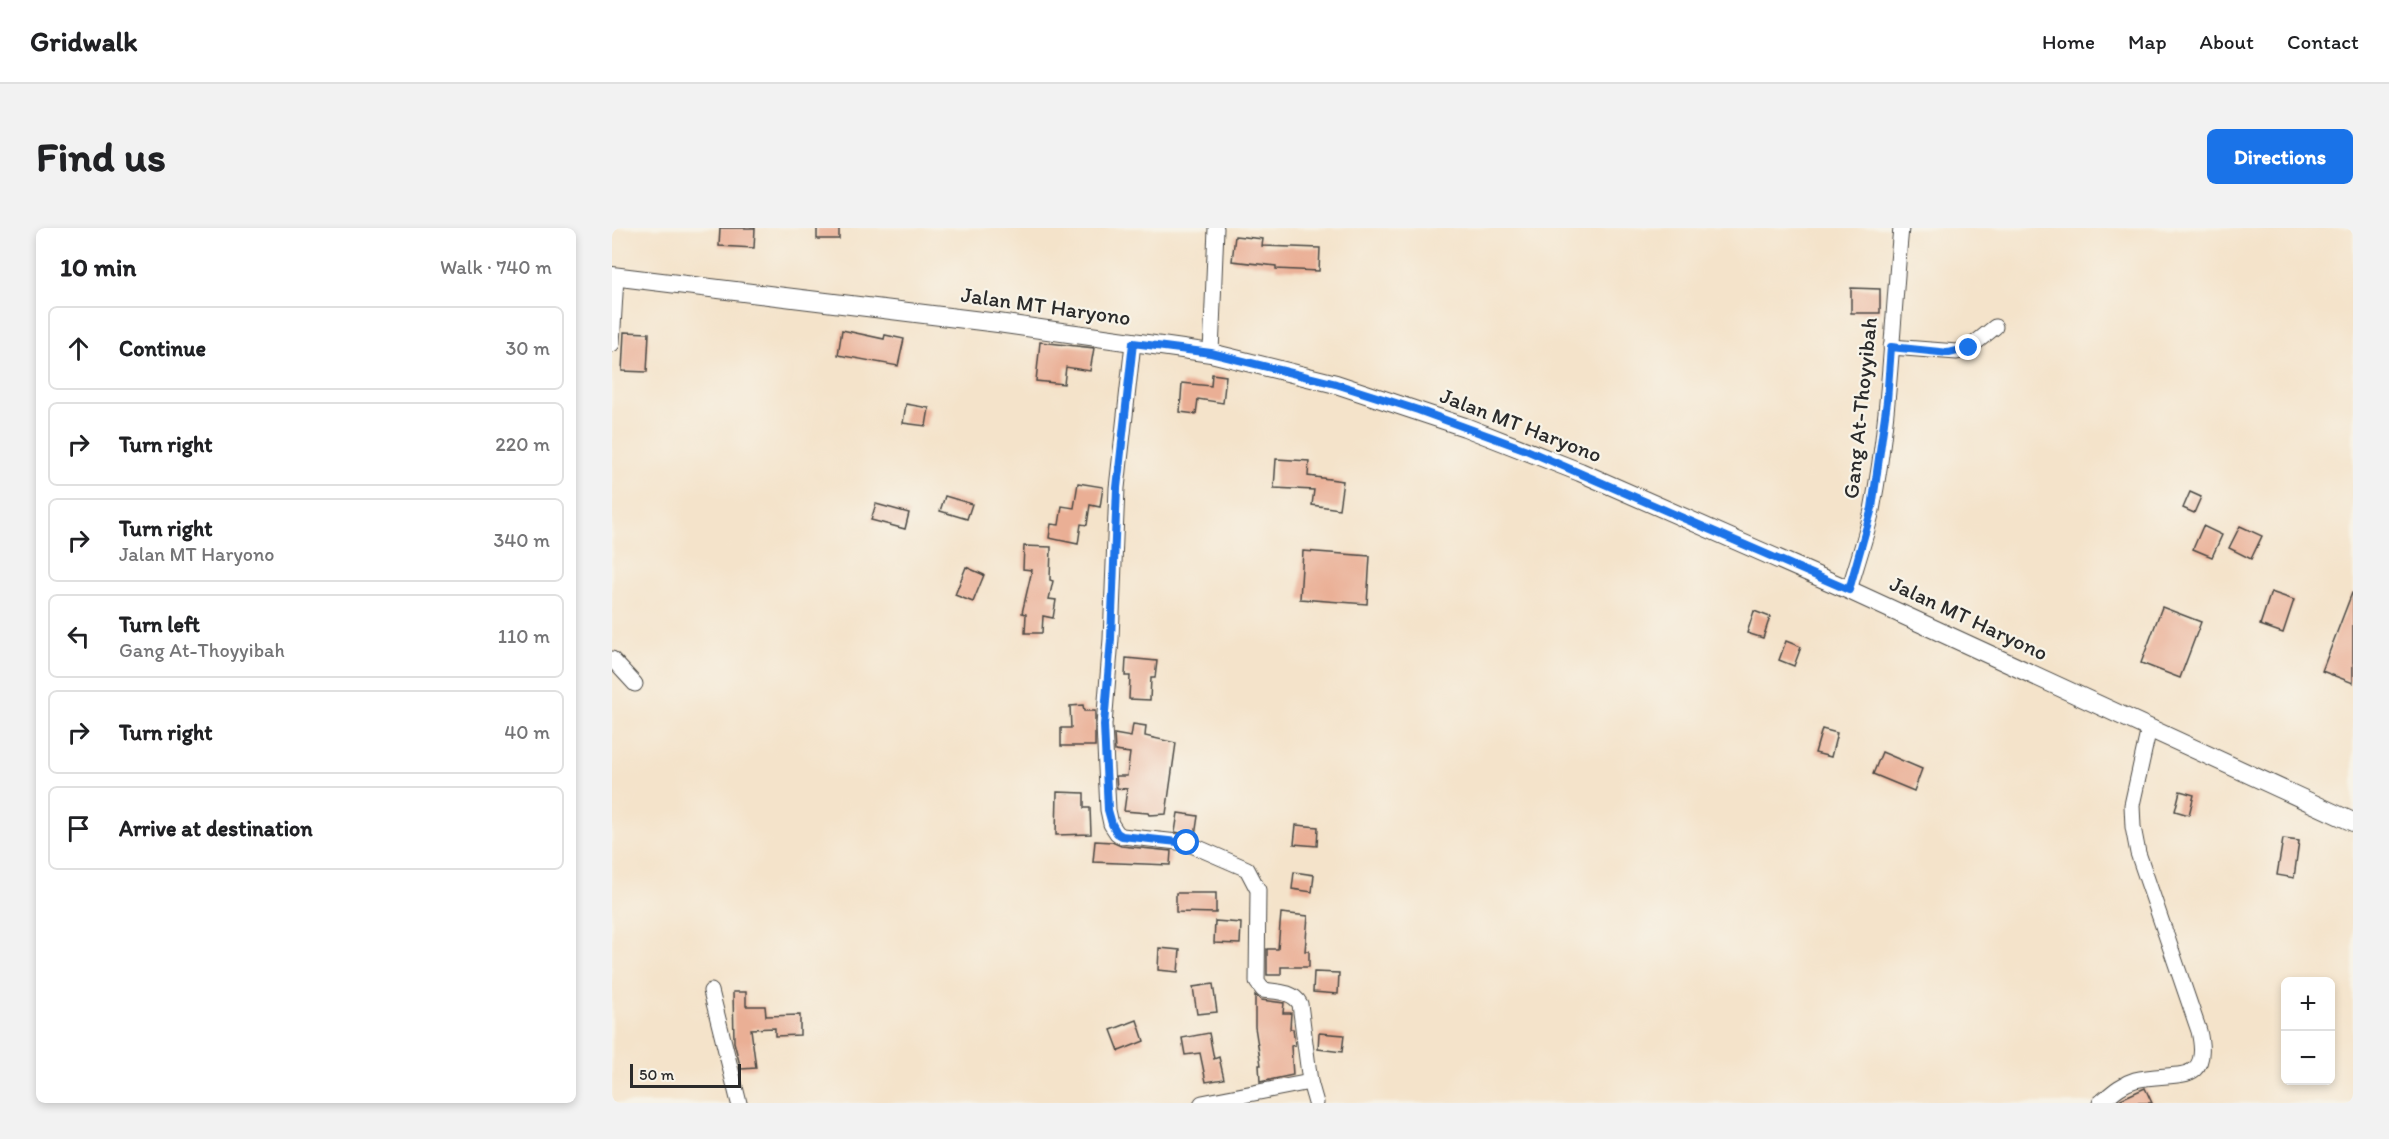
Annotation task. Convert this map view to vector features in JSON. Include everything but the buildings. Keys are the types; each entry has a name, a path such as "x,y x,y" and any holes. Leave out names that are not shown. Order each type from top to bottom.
{"main road":[{"name":"Jalan MT Haryono","path":"614,277 975,320 1211,353 1336,384 1475,431 1580,472 1849,590 2353,822"}],"street":[{"path":"1211,353 1216,228"},
{"name":"Gang At-Thoyyibah","path":"1849,590 1872,508 1887,401 1901,228"},
{"path":"612,344 614,277"},
{"path":"1891,347 1957,352 1969,348 1995,327"},
{"path":"1133,343 1117,488 1111,639 1104,725 1108,810 1112,824 1117,833 1122,836 1187,843 1247,869 1258,890 1257,982 1263,990 1297,997 1300,1004 1310,1082 1316,1103"},
{"path":"612,659 635,684"},
{"path":"2100,1103 2122,1085 2136,1080 2190,1072 2198,1067 2202,1058 2199,1031 2138,853 2133,827 2132,805 2149,728"},
{"path":"711,992 739,1103"},
{"path":"1202,1103 1310,1082"}],"route":[{"path":"1187,843 1122,836 1117,833 1112,824 1108,810 1104,725 1111,639 1117,488 1133,343 1211,353 1336,384 1418,410 1580,472 1849,590 1863,547 1872,508 1887,401 1891,347 1949,353 1969,348"}]}
